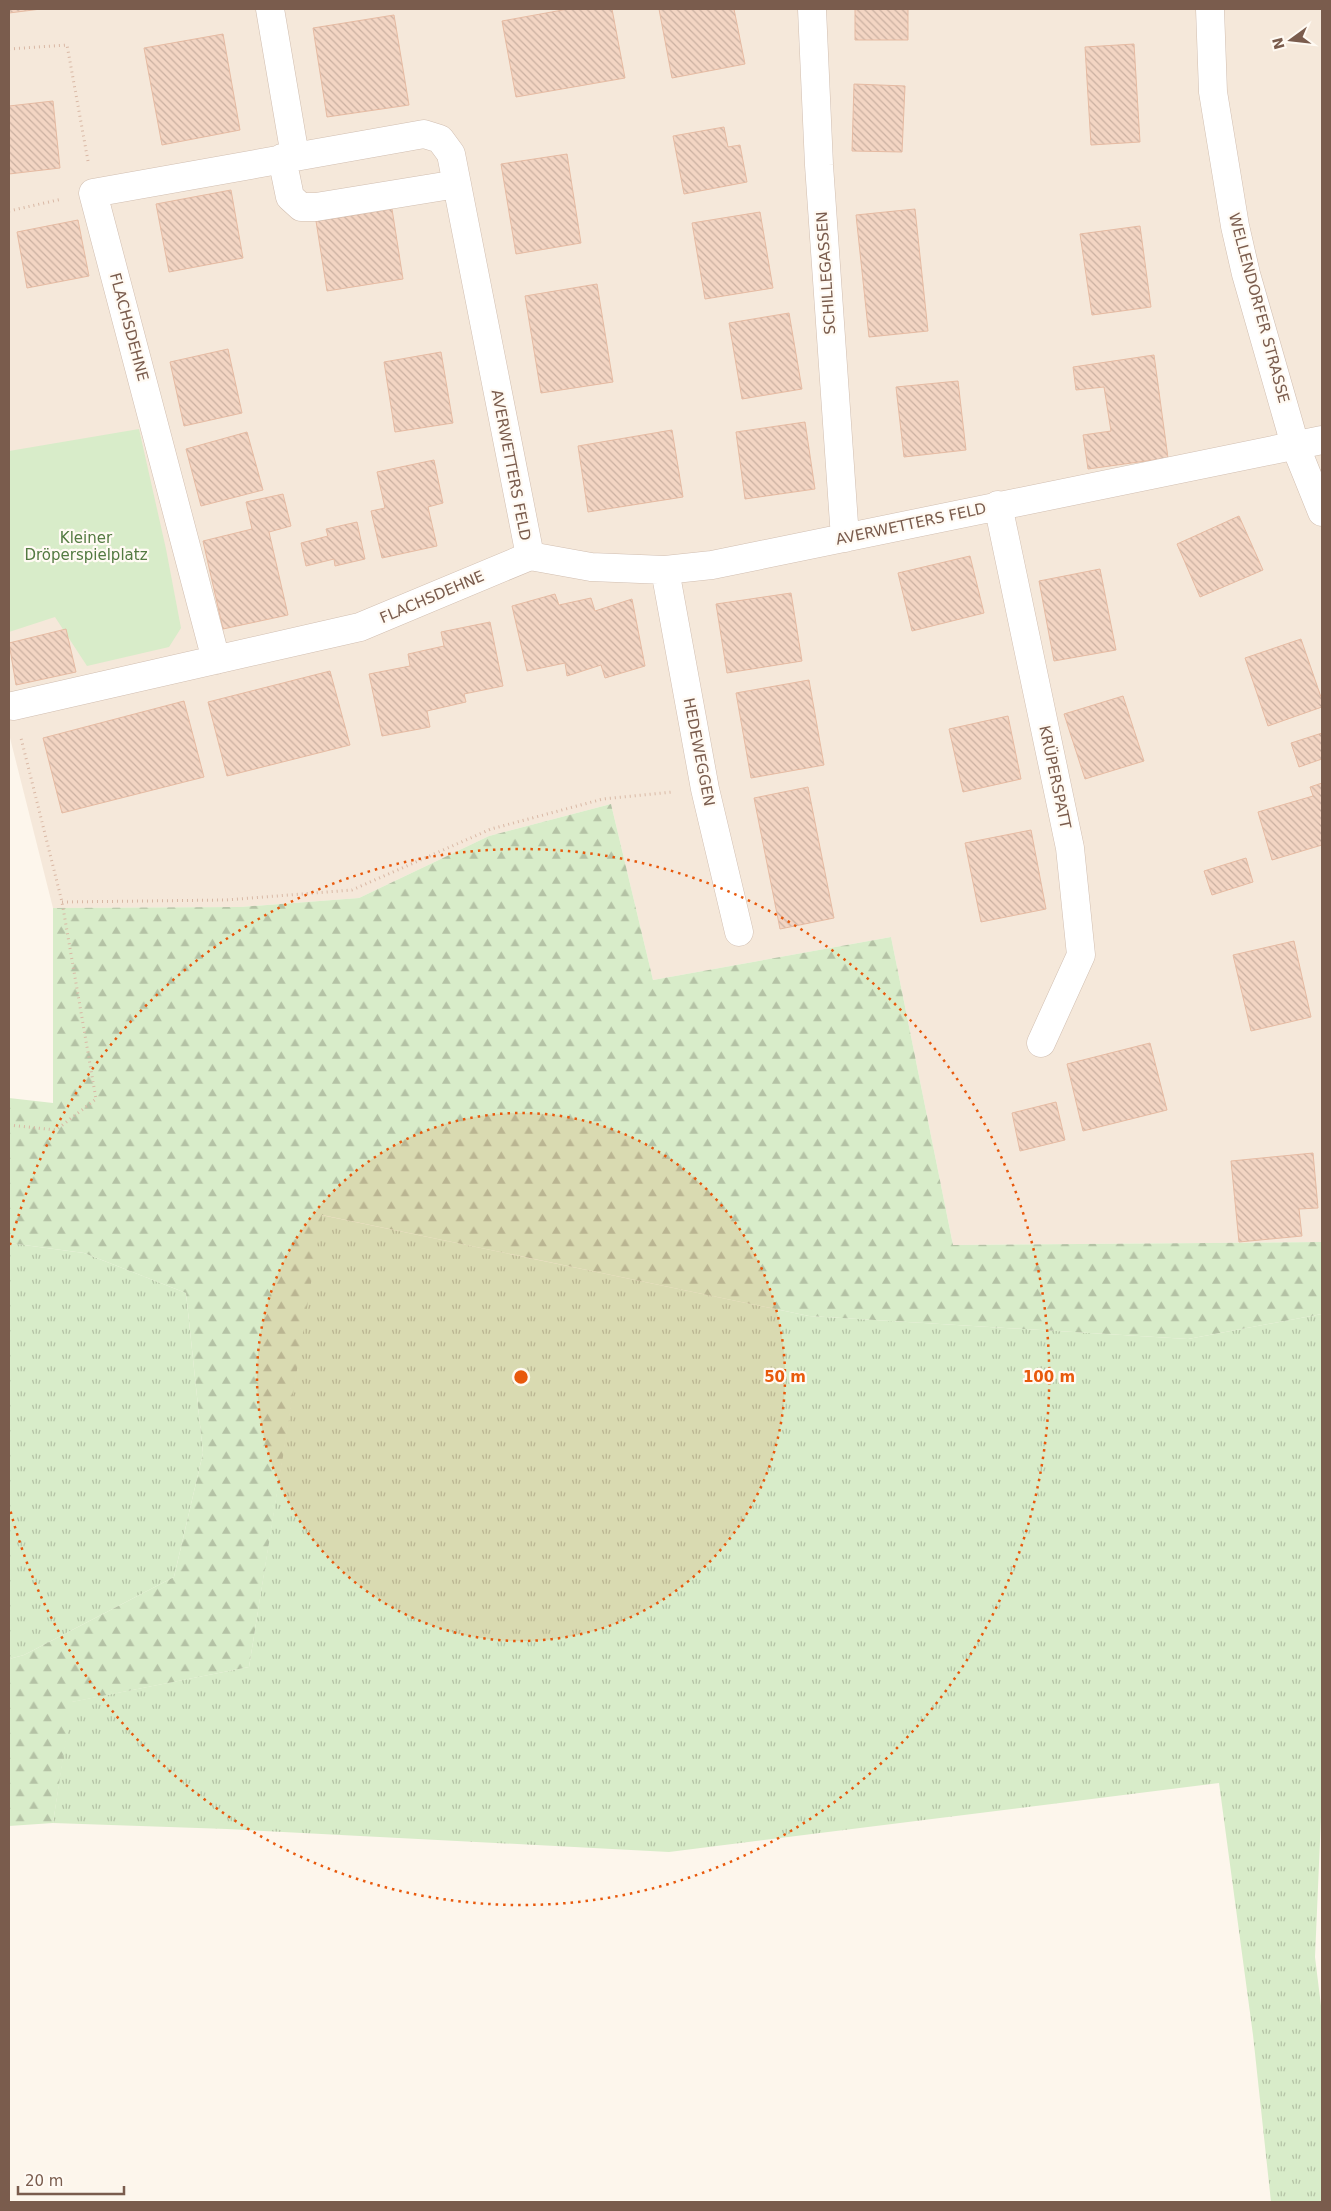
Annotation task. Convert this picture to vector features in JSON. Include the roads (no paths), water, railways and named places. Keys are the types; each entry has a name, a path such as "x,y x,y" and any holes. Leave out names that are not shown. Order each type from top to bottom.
{"street":[{"path":"270,9 289,157 290,197 301,206 316,207 457,184"},
{"name":"SCHILLEGASSEN","path":"812,9 819,164 845,538"},
{"name":"WELLENDORFER STRASSE","path":"1210,9 1213,92 1235,226 1249,283 1295,445 1322,512"},
{"name":"AVERWETTERS FELD","path":"289,157 424,134 440,139 452,154 530,556 591,567 665,570 712,565 1322,440"},
{"name":"FLACHSDEHNE","path":"216,660 93,193 289,157"},
{"name":"KRÜPERSPATT","path":"998,506 1070,848 1081,956 1041,1043"},
{"name":"FLACHSDEHNE","path":"13,706 360,627 530,556"},
{"name":"HEDEWEGGEN","path":"665,570 705,788 739,932"}],"park label":[{"name":"Kleiner Dröperspielplatz","path":"86,546"}]}
